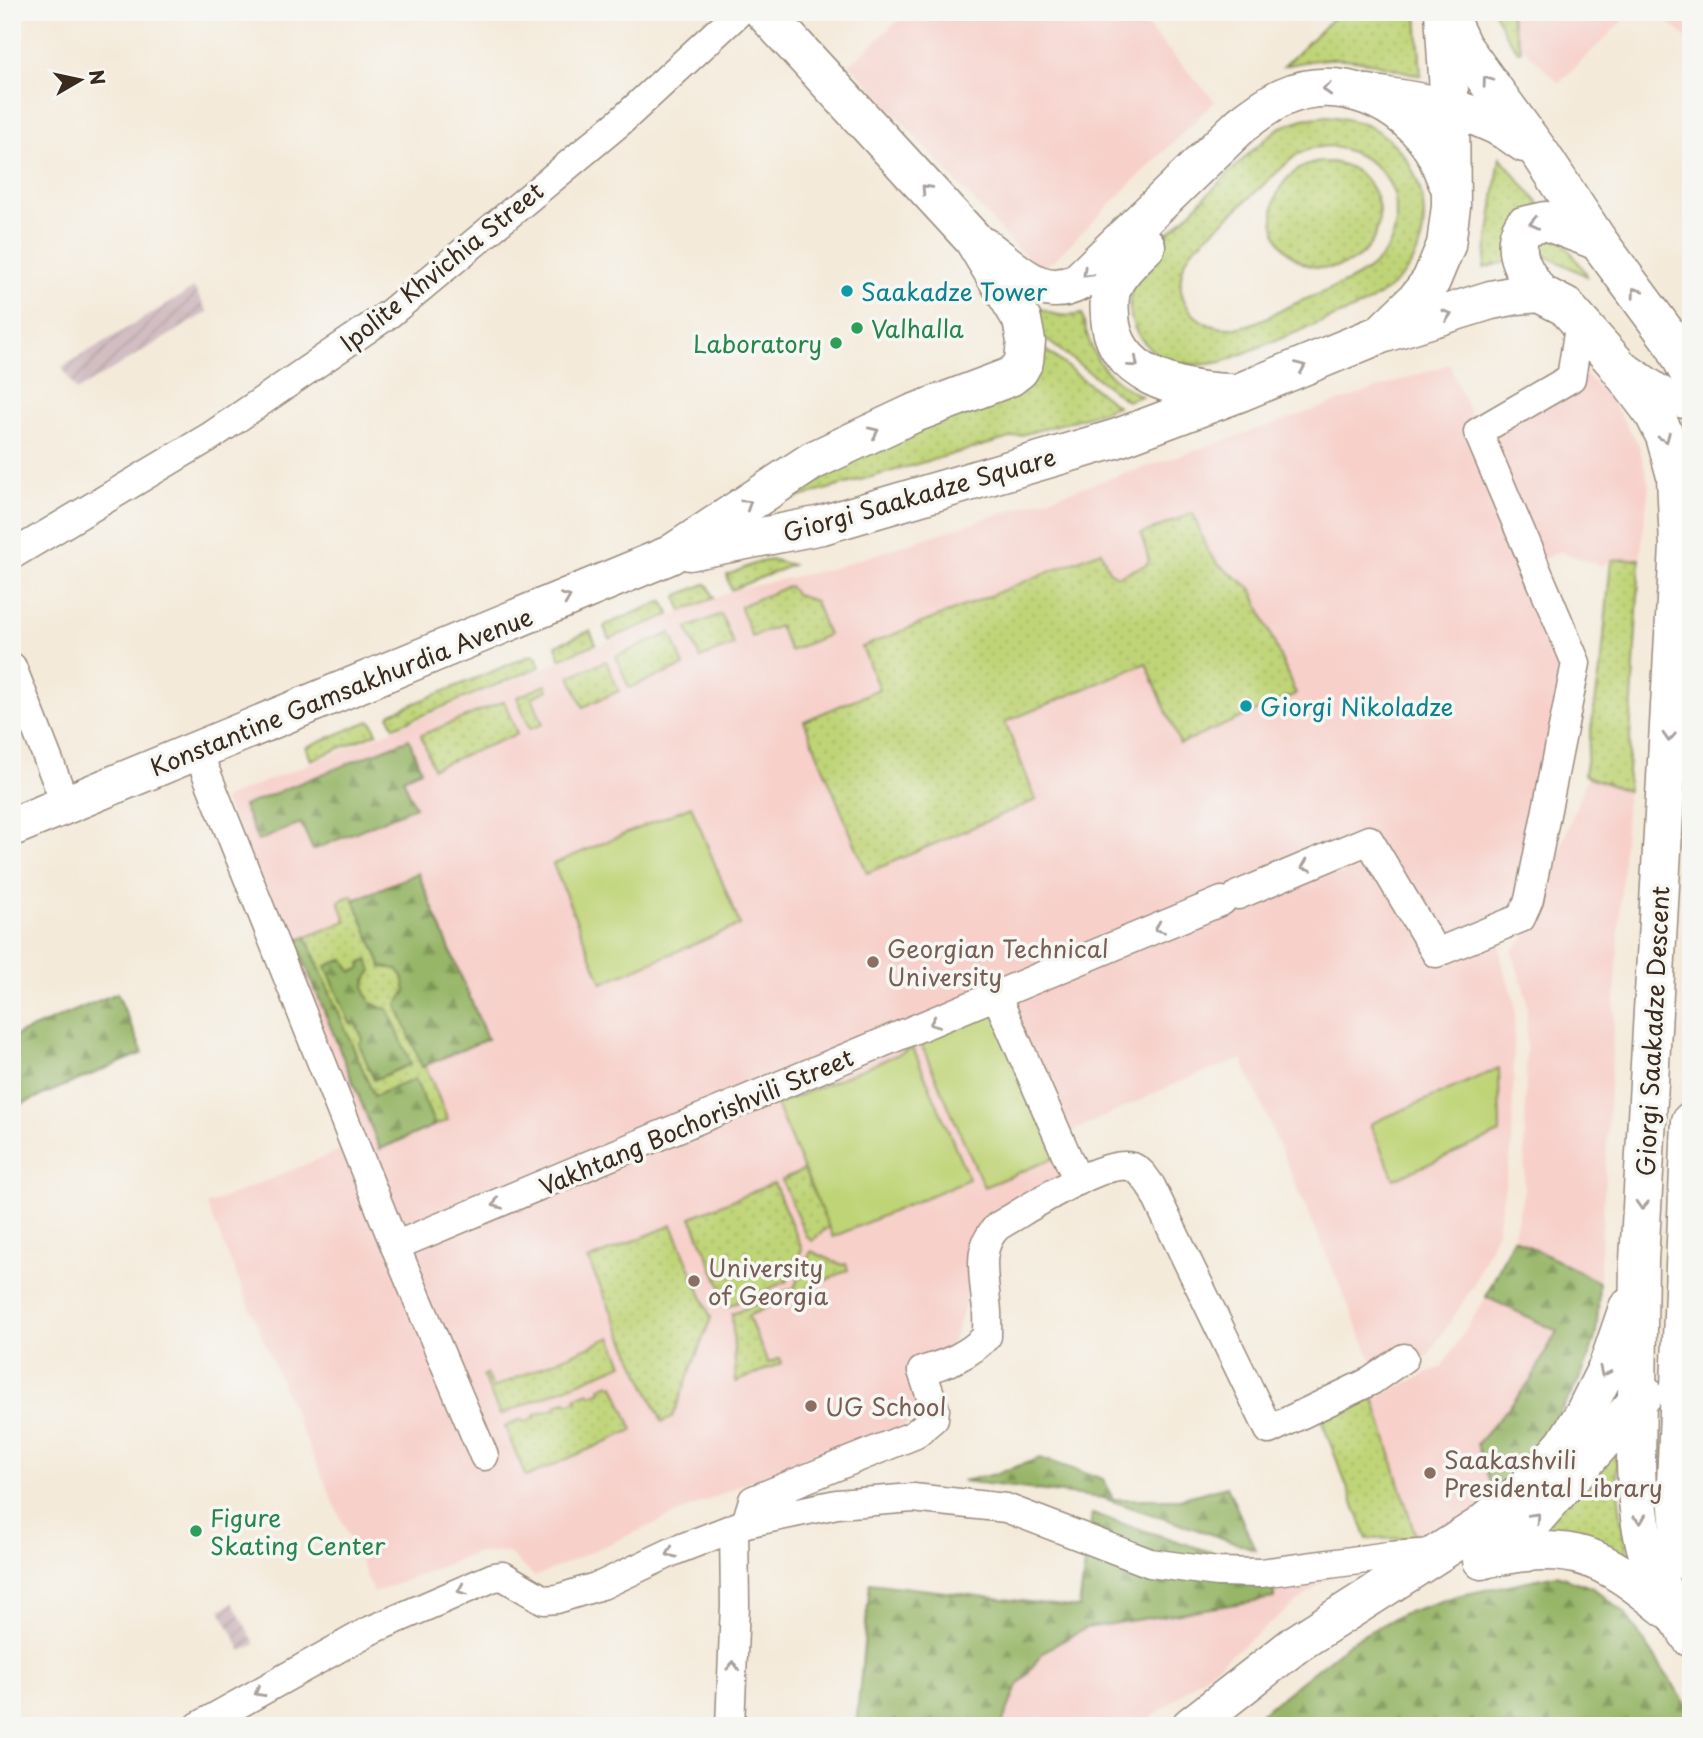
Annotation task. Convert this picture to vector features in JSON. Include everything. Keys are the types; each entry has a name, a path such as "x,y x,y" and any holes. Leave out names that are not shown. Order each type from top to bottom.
{"main road":[{"path":"764,12 973,239"},
{"name":"Giorgi Saakadze Square","path":"1381,334 1416,300 1431,281 1446,245 1451,190 1445,12"},
{"name":"Giorgi Saakadze Square","path":"1445,12 1462,46 1542,156 1598,241"},
{"name":"Giorgi Saakadze Square","path":"973,239 1034,284 1046,289 1069,287 1078,282 1224,140 1267,105 1286,95 1325,88 1450,108 1494,123 1542,156"},
{"name":"Giorgi Saakadze Square","path":"1368,94 1401,114 1416,128 1435,152 1451,190"},
{"path":"1224,140 1208,187 1130,261 1114,284 1109,303 1110,326 1116,343 1127,358 1154,378 1191,390 1238,393"},
{"path":"1539,293 1524,272 1519,256 1518,235 1523,226 1546,221 1598,241 1682,350 1691,377"},
{"name":"Giorgi Saakadze Square","path":"670,555 812,461 912,414 1010,377 1019,370 1025,351 1022,320 973,239"},
{"name":"Giorgi Saakadze Square","path":"670,555 822,526 1126,435 1238,393 1381,334 1498,298 1539,293"},
{"name":"Giorgi Saakadze Descent","path":"1539,293 1566,307 1580,321 1654,414 1665,436 1676,476 1679,546 1639,1261 1636,1495 1643,1544 1669,1609"},
{"name":"Konstantine Gamsakhurdia Avenue","path":"12,827 670,555"},
{"name":"Giorgi Saakadze Descent","path":"1637,1402 1666,1360 1682,1307 1688,1256 1691,1121"},
{"path":"1191,1726 1316,1629 1479,1527 1527,1488 1565,1444 1584,1414 1608,1366 1620,1334 1639,1261"},
{"name":"Giorgi Saakadze Descent","path":"1682,1307 1686,1358 1676,1501 1681,1542 1691,1564"},
{"path":"1482,1560 1532,1522 1637,1402"},
{"path":"1382,1590 1482,1560 1520,1552 1564,1550 1585,1555 1604,1564 1630,1579 1669,1609"}],"street":[{"name":"Ipolite Khvichia Street","path":"12,555 211,436 389,314 620,122 739,12"},
{"name":"Vakhtang Bochorishvili Street","path":"396,1246 1369,840 1436,953 1521,918 1529,900 1576,663 1478,432 1571,379 1580,321"},
{"path":"1614,361 1668,398 1691,403"},
{"path":"12,667 66,805"},
{"path":"197,750 396,1246 484,1457"},
{"path":"996,995 1078,1181"},
{"path":"730,1726 740,1526 753,1500 914,1435 934,1418 935,1409 922,1371 950,1363 972,1351 987,1336 987,1305 981,1260 991,1233 998,1226 1078,1181 1114,1166 1129,1166 1141,1171 1151,1186 1269,1430 1371,1381 1404,1358"},
{"path":"199,1726 369,1631 494,1577 503,1576 544,1600 557,1599 602,1585 674,1551 740,1526 837,1504 913,1498 1006,1508 1138,1559 1217,1572 1261,1573 1389,1556 1435,1553"}],"shaded area":[{"path":"908,12 1134,12 1215,101 1053,261 1041,268 1018,250 850,64"},
{"path":"1502,12 1632,12 1559,83 1509,33"},
{"path":"1657,12 1691,12 1691,38 1689,40"},
{"path":"194,288 208,312 76,391 62,367"},
{"name":"Georgian Technical University","path":"1449,364 1478,432 1575,364 1610,399 1639,445 1649,485 1640,559 1611,560 1601,566 1559,551 1534,564 1571,653 1518,910 1500,944 1502,965 1515,1002 1512,1146 1497,1230 1472,1288 1427,1357 1380,1379 1242,1059 1181,1081 1054,1140 1070,1176 973,1252 965,1306 927,1415 834,1456 829,1446 535,1577 508,1553 475,1553 374,1593 298,1422 207,1205 365,1140 223,799 738,589 830,569 1182,455"},
{"path":"1588,776 1627,791 1599,1282 1513,1238 1524,1190 1527,1000 1512,951 1524,939 1534,917"},
{"path":"1486,1297 1557,1330 1530,1382 1477,1444 1494,1494 1476,1516 1416,1538 1374,1398 1442,1367"},
{"path":"1344,1565 1141,1726 1001,1726 1016,1689 1044,1652 1086,1628 1273,1598 1274,1567"},
{"path":"233,1603 255,1644 242,1651 220,1610"}],"green space":[{"path":"1339,12 1417,12 1421,76 1375,64 1340,59 1322,59 1284,66"},
{"path":"1494,12 1509,12 1521,50 1518,51 1505,34"},
{"path":"1327,116 1357,122 1374,129 1400,151 1417,182 1424,216 1418,250 1409,268 1395,283 1362,306 1222,362 1200,365 1180,363 1161,356 1144,342 1137,332 1130,311 1131,290 1144,258 1155,244 1266,139 1279,128 1303,119","holes":["1329,146 1369,161 1390,184 1396,204 1396,221 1392,239 1384,253 1373,265 1344,283 1248,325 1216,327 1203,322 1185,303 1181,291 1184,263 1192,250 1296,155 1312,148"]},
{"path":"1500,157 1540,205 1507,262 1484,268"},
{"path":"1326,162 1346,166 1363,178 1375,195 1379,215 1375,235 1363,252 1346,264 1326,268 1306,264 1289,252 1277,235 1273,215 1277,195 1289,178 1306,166"},
{"path":"1560,237 1587,276 1535,250 1531,239"},
{"path":"1032,303 1056,314 1082,314 1089,341 1100,363 1117,381 1141,396 1127,401 1039,334"},
{"path":"1042,347 1117,406 789,500 832,472"},
{"path":"1193,513 1207,550 1219,565 1251,588 1296,694 1180,744 1146,663 1005,722 1036,800 867,873 804,721 879,689 862,647 1101,551 1109,571 1118,576 1146,565 1149,560 1141,534"},
{"path":"1640,559 1627,791 1584,775 1602,658 1611,560"},
{"path":"773,560 792,565 731,590 727,575 759,562"},
{"path":"705,584 714,598 682,611 678,595"},
{"path":"789,586 796,595 815,601 828,635 790,651 779,626 752,637 740,606"},
{"path":"663,601 670,615 609,639 604,627 607,624"},
{"path":"721,614 734,645 700,658 687,628"},
{"path":"590,631 596,644 560,659 556,645"},
{"path":"671,633 684,666 629,688 616,656"},
{"path":"532,655 536,656 540,667 394,727 389,716 391,713"},
{"path":"606,661 619,691 583,707 570,676"},
{"path":"546,685 548,690 532,697 543,724 530,729 517,697"},
{"path":"504,701 517,734 433,768 421,735"},
{"path":"369,721 377,733 311,760 306,747"},
{"path":"409,739 421,770 403,778 415,807 313,850 301,823 258,841 243,806"},
{"path":"691,806 740,925 602,983 553,864"},
{"path":"418,873 487,1039 425,1065 448,1120 380,1149 296,941 346,921 339,901 352,895 355,900"},
{"path":"418,873 487,1039 422,1067 397,1005 406,991 403,976 397,969 382,967 354,900"},
{"path":"306,937 374,1096 415,1079 435,1125 380,1149 296,941"},
{"path":"344,959 353,972 368,960 372,971 365,983 366,995 375,1004 388,1009 411,1064 374,1080 359,1044 363,1039 356,1024 350,1023 326,966"},
{"path":"117,993 143,1053 12,1108 12,1037"},
{"path":"992,1006 1057,1157 984,1187 918,1037"},
{"path":"913,1048 969,1179 833,1237 776,1105"},
{"path":"1499,1068 1500,1133 1394,1179 1370,1124"},
{"path":"804,1170 829,1226 812,1241 806,1236 782,1180"},
{"path":"774,1183 802,1249 787,1281 729,1306 691,1217"},
{"path":"672,1225 711,1318 672,1418 662,1422 588,1260"},
{"path":"1513,1238 1599,1282 1598,1319 1587,1363 1566,1403 1539,1441 1494,1494 1477,1444 1530,1382 1557,1331 1486,1297"},
{"path":"811,1251 842,1265 846,1264 848,1270 748,1316 768,1363 780,1358 782,1363 736,1382 732,1314 794,1288"},
{"path":"611,1337 623,1364 500,1415 483,1376 486,1374 493,1388"},
{"path":"610,1383 614,1385 633,1430 526,1477 505,1427 522,1419 524,1422 535,1418 534,1415 557,1408 557,1405 566,1401 568,1404 577,1400 576,1397 589,1392 591,1395 601,1391 600,1387"},
{"path":"1374,1398 1416,1538 1367,1539 1321,1419"},
{"path":"1617,1433 1619,1500 1630,1566 1532,1537"},
{"path":"1040,1458 1103,1479 1113,1499 1179,1499 1227,1486 1255,1549 1103,1498 962,1481 996,1474"},
{"path":"1092,1514 1255,1566 1274,1567 1274,1598 1086,1628 1044,1651 1016,1689 1001,1726 856,1726 870,1583 1079,1608"},
{"path":"1556,1575 1593,1588 1624,1612 1691,1711 1691,1726 1245,1726 1352,1641 1402,1614 1457,1596"}],"place":[{"name":"Saakadze Tower","path":"847,291"},
{"name":"Valhalla","path":"857,328"},
{"name":"Laboratory","path":"836,343"},
{"name":"Giorgi Nikoladze","path":"1246,706"},
{"name":"Georgian Technical University","path":"873,962"},
{"name":"University of Georgia","path":"694,1281"},
{"name":"UG School","path":"811,1406"},
{"name":"Saakashvili Presidental Library","path":"1430,1473"},
{"name":"Figure Skating Center","path":"196,1531"}]}
